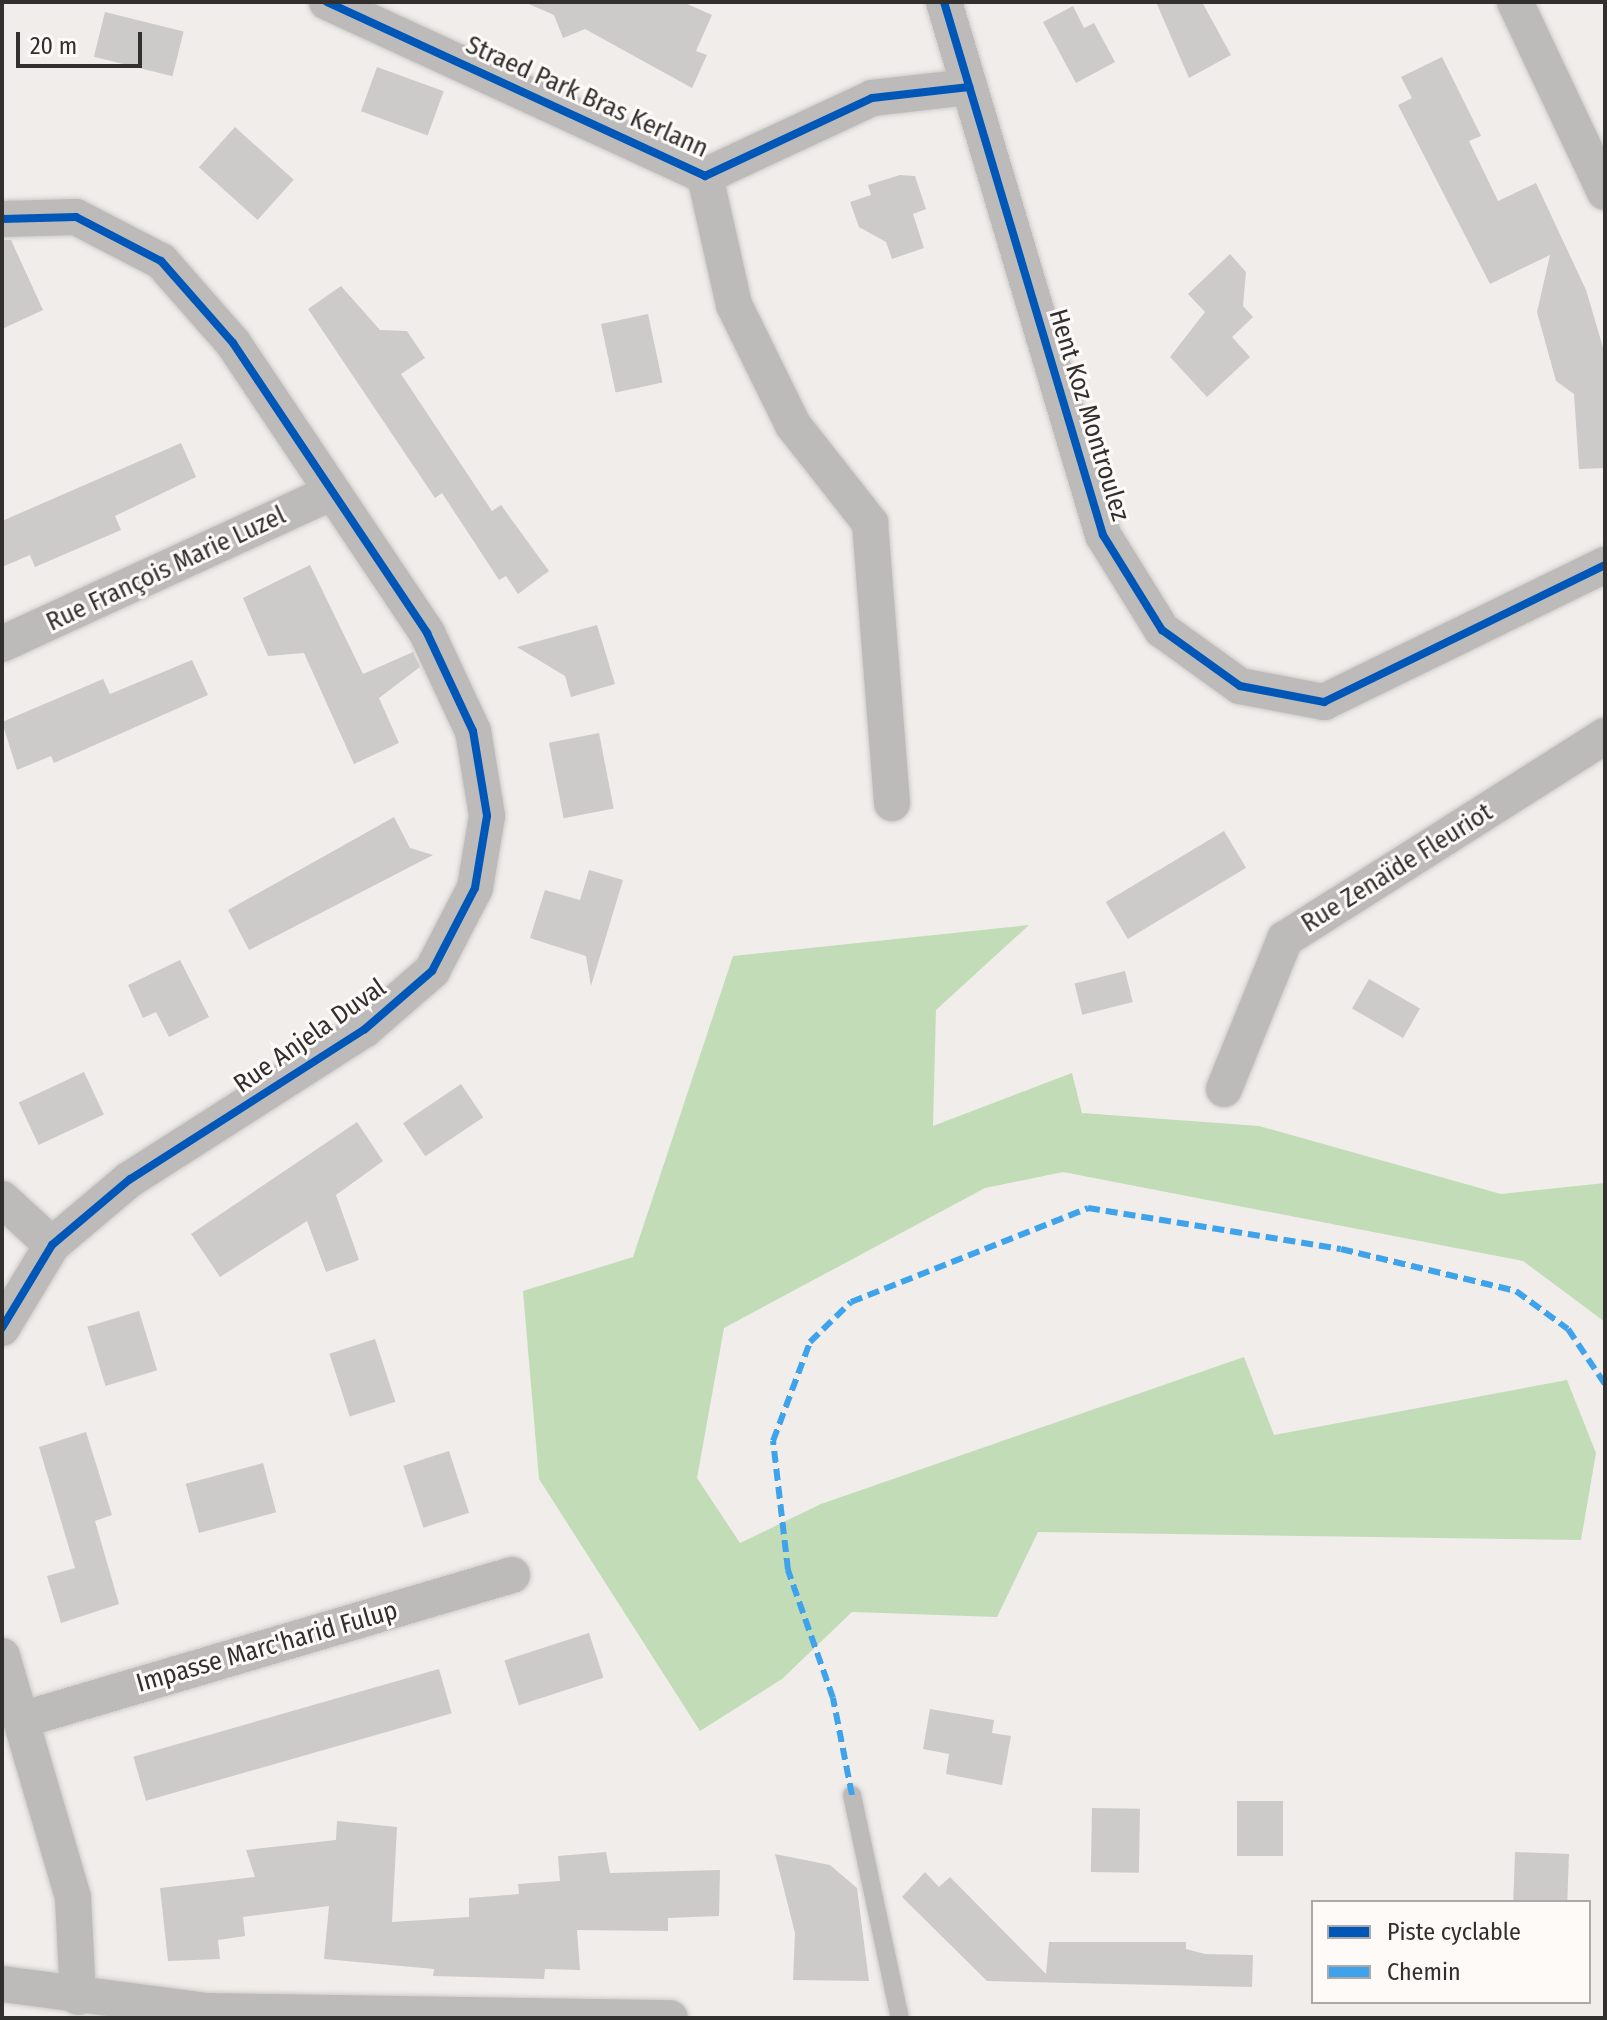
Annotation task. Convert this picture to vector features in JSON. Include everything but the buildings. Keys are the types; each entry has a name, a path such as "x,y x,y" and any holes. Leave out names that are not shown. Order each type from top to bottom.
{"street":[{"name":"Straed Park Bras Kerlann","path":"327,2 705,176 872,98 969,87"},
{"name":"Hent Koz Montroulez","path":"944,2 1103,535 1162,630 1240,686 1324,702 1605,565"},
{"path":"1515,2 1605,192"},
{"path":"705,176 734,305 793,425 870,523 892,803"},
{"name":"Rue Anjela Duval","path":"2,219 76,217 161,261 233,343 330,493 427,633 473,731 487,816 475,888 432,971 365,1029 130,1179 52,1245 2,1328"},
{"name":"Rue François Marie Luzel","path":"2,644 330,493"},
{"name":"Rue Zenaïde Fleuriot","path":"1224,1089 1285,939 1605,736"},
{"path":"2,1199 52,1245"},
{"name":"Impasse Marc'harid Fulup","path":"21,1720 512,1575"},
{"path":"2,1656 73,1898 78,1997"},
{"path":"2,1984 78,1997 306,2015 670,2018"}],"lane":[{"path":"852,1795 900,2018"}],"green space":[{"path":"1029,925 936,1010 933,1126 1072,1073 1082,1113 1259,1126 1501,1194 1605,1183 1605,1322 1523,1261 1063,1172 985,1188 724,1328 697,1478 740,1543 821,1504 1244,1357 1274,1435 1567,1380 1596,1453 1581,1540 1038,1532 997,1617 852,1612 782,1679 700,1731 539,1479 523,1291 633,1257 733,956"}],"marked path":[{"path":"852,1795 833,1698 788,1570 773,1441 810,1342 851,1302 1088,1208 1341,1249 1516,1291 1568,1329 1605,1384"}],"cycle path":[{"path":"327,2 705,176 872,98 969,87"},
{"path":"944,2 1103,535 1162,630 1240,686 1324,702 1605,565"},
{"path":"2,219 76,217 161,261 233,343 427,633 473,731 487,816 475,888 432,971 365,1029 130,1179 52,1245 2,1328"}]}
